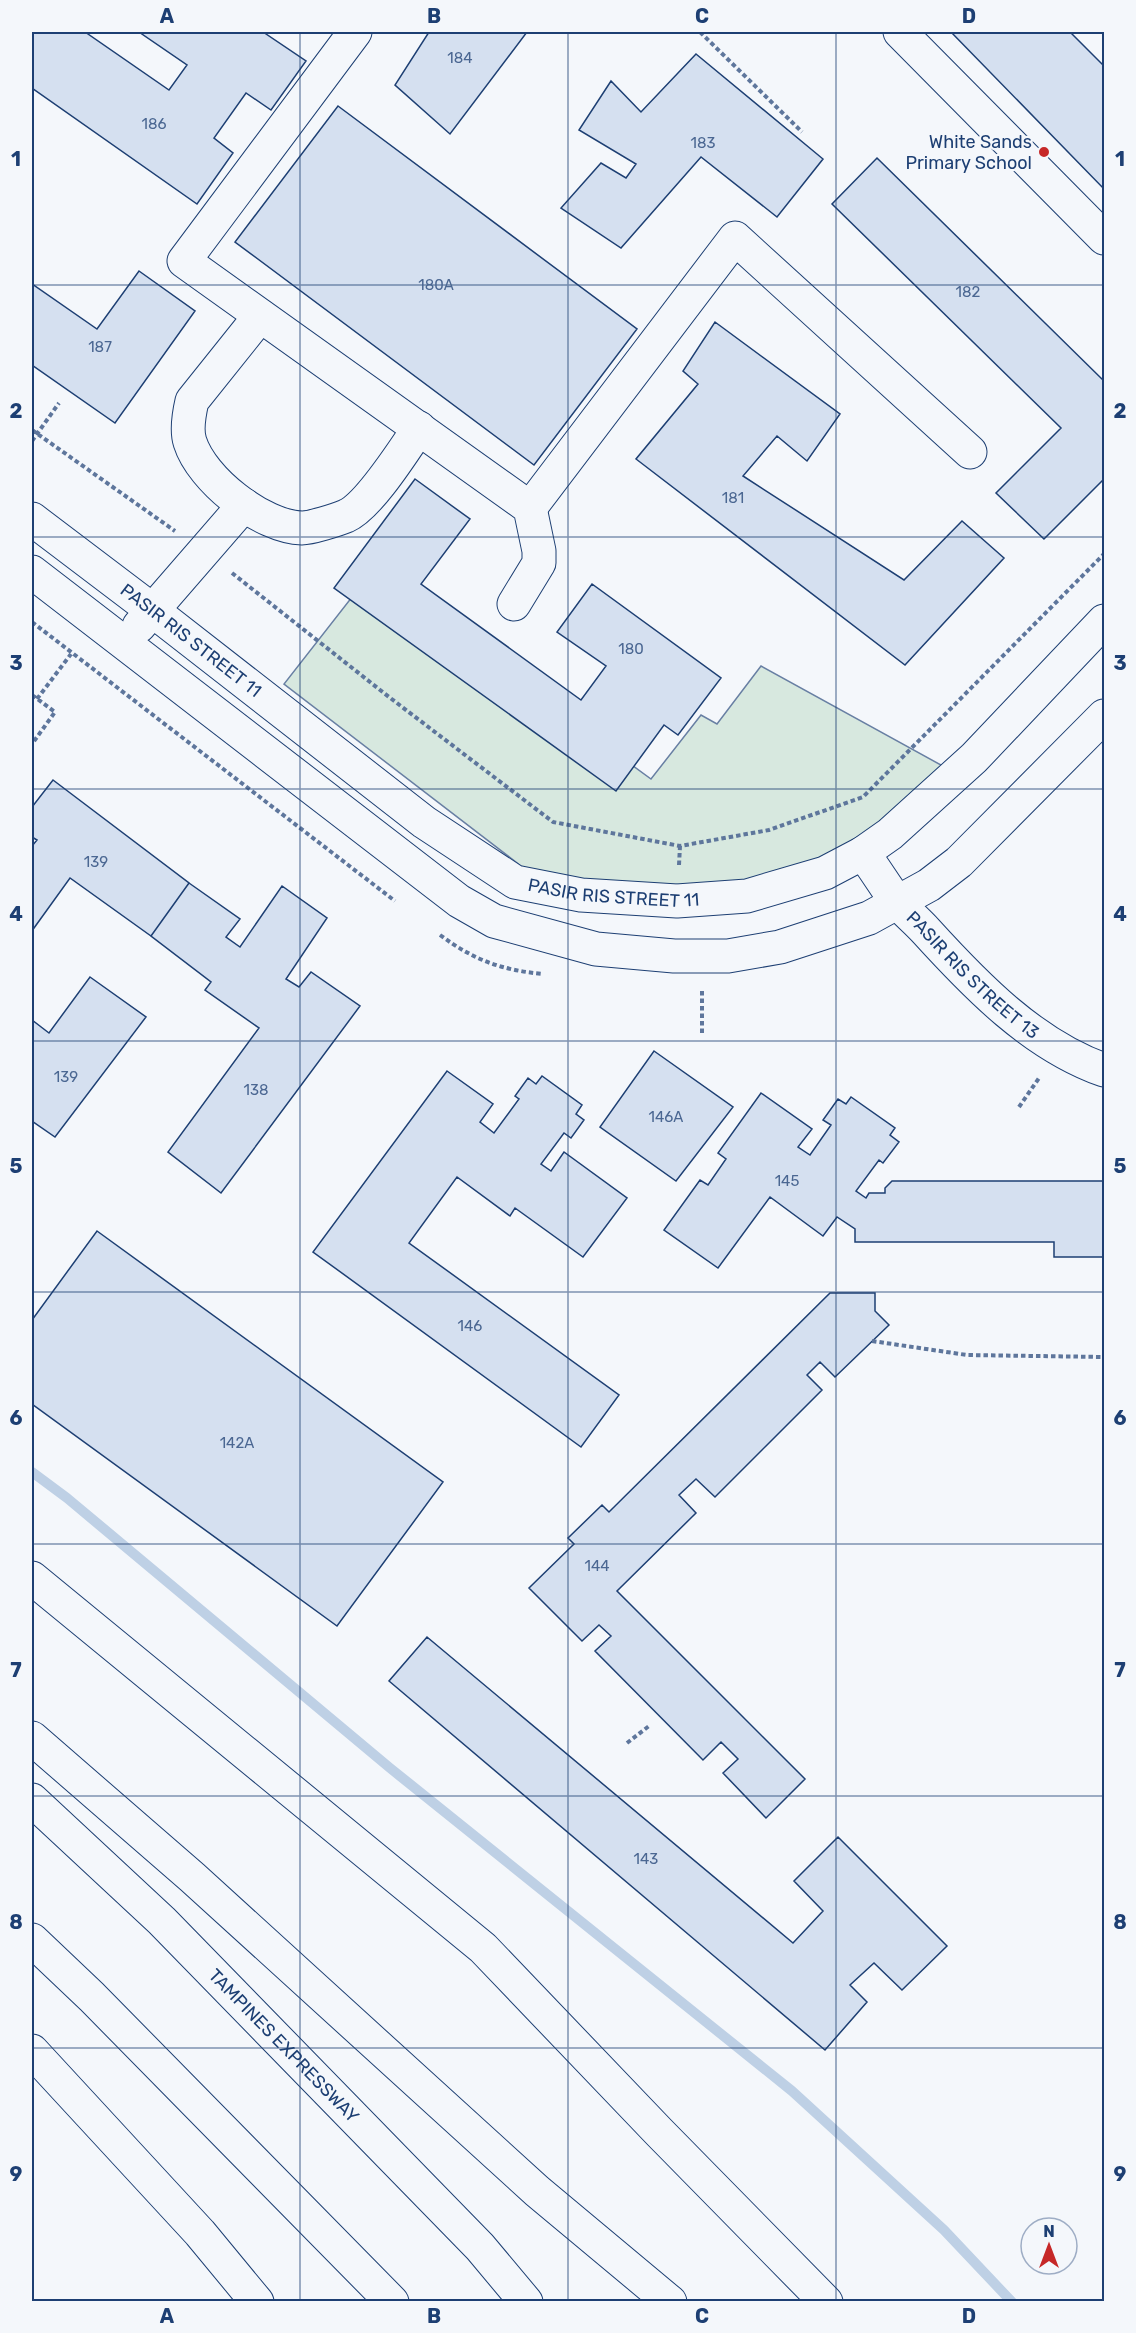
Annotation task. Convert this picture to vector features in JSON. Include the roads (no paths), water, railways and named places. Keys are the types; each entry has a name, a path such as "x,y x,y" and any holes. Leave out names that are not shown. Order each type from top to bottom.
{"main road":[{"path":"355,32 184,261 530,508 539,551 539,563 514,604"},
{"path":"900,32 1104,238"},
{"path":"530,508 735,238 970,452"},
{"path":"260,316 192,401 189,415 189,441 198,459 211,476 244,505 276,524 303,528 348,515 374,491 419,428"},
{"path":"125,643 244,505"},
{"name":"PASIR RIS STREET 11","path":"32,519 424,822 515,882 580,895 677,902 747,897 825,873 864,853 890,834 974,758 1104,621"},
{"path":"32,572 459,901 494,921 596,949 674,956 728,956 780,947 868,918 929,885 959,862 1104,716"},
{"name":"PASIR RIS STREET 13","path":"864,853 898,903 954,963 1038,1036 1089,1065 1104,1070"},
{"path":"32,1578 483,1948 659,2132 826,2301"},
{"path":"32,1738 192,1877 537,2191 670,2301"},
{"name":"TAMPINES EXPRESSWAY","path":"32,1800 162,1922 480,2247 526,2301"},
{"path":"32,1940 92,1997 392,2301"},
{"path":"32,2051 200,2233 257,2301"}],"waterway":[{"path":"32,1472 67,1498 390,1768 792,2091 944,2230 1012,2302"}],"place":[{"name":"White Sands Primary School","path":"1044,152"}]}
